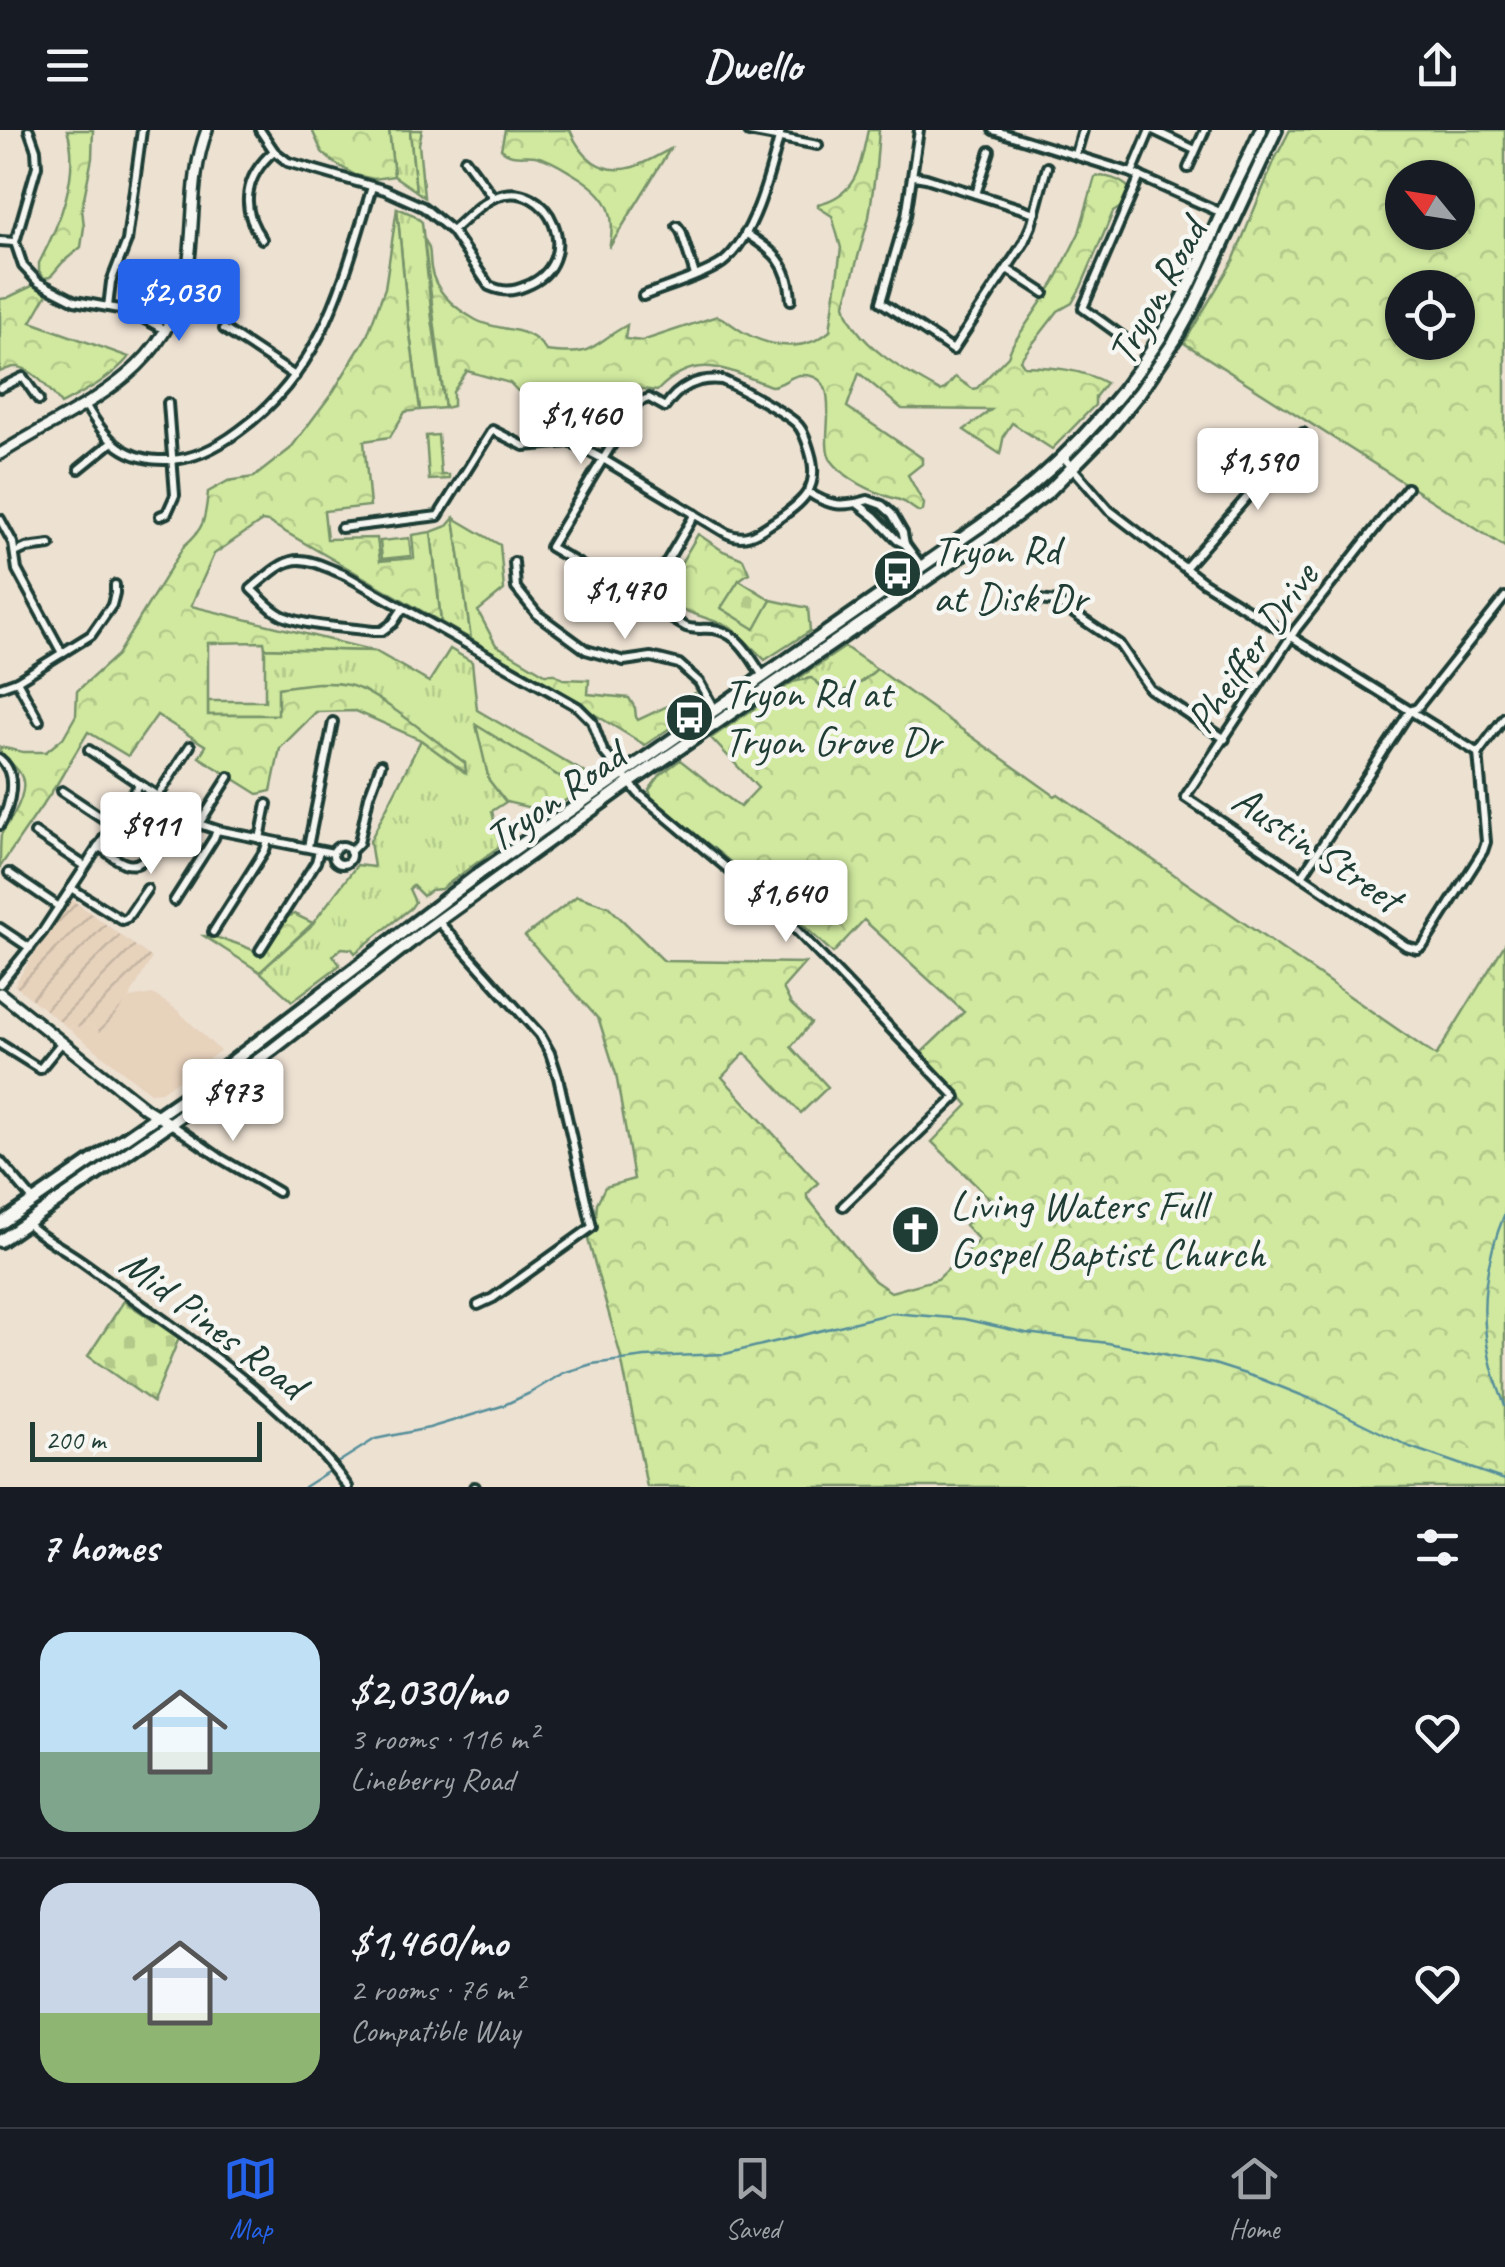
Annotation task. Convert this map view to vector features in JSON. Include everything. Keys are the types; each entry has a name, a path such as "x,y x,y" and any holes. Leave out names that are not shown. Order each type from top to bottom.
{"main road":[{"name":"Tryon Road","path":"0,1240 171,1124 715,710 1014,502 1064,458 1116,400 1152,351 1183,298 1261,130"},
{"name":"Tryon Road","path":"0,1224 264,1039 419,918 1034,504 1108,431 1175,340 1276,130"},
{"path":"1202,290 1226,221 1222,213"}],"street":[{"path":"29,130 36,150 36,166 15,242 23,266 38,282 75,301 130,311 165,330"},
{"path":"108,307 111,282 128,240 142,130"},
{"path":"0,454 86,406 125,379 165,330 182,292 188,266 198,164 206,130"},
{"path":"260,130 274,152 288,162 423,207 452,231 489,286 511,291 522,288 533,284 554,264 556,230 545,210 524,196 512,193 492,198 452,231"},
{"path":"920,130 906,216 881,302 953,350 1022,244 1048,166"},
{"path":"993,130 1136,174 1222,213"},
{"path":"1076,154 1083,130"},
{"path":"1124,337 1083,308 1151,130 1195,150"},
{"path":"1188,168 1205,130"},
{"path":"749,132 780,134 818,145"},
{"path":"643,296 712,269 725,260 745,233 769,179 780,134"},
{"path":"976,194 990,151"},
{"path":"262,240 248,209 250,184 260,163 274,152"},
{"path":"465,159 492,198"},
{"path":"914,176 1034,213"},
{"path":"86,406 111,442 147,458 185,459 224,442 284,392 331,314 372,187"},
{"path":"677,226 695,275"},
{"path":"745,233 773,252 785,269 791,300"},
{"path":"0,241 15,242"},
{"path":"1008,269 1044,292"},
{"path":"224,330 294,376"},
{"path":"0,388 22,377 39,400"},
{"path":"341,528 438,516 492,430 524,446 570,442 603,459 736,538 756,534 796,506 813,482 814,469 797,424 729,383 717,379 682,387 665,407 649,398 638,402 603,459 550,547 688,628 714,629 730,635 743,646 763,676"},
{"path":"160,516 167,513 176,495 168,403"},
{"path":"1186,568 1303,433"},
{"path":"79,469 111,442"},
{"path":"1064,458 1109,510 1186,568 1478,753 1505,717"},
{"name":"Pheiffer Drive","path":"1186,797 1291,636 1407,488"},
{"path":"808,492 829,504 868,500 887,509 922,567"},
{"path":"858,504 905,544"},
{"path":"643,602 695,514"},
{"path":"0,519 13,543 17,570 62,653"},
{"path":"15,553 50,544"},
{"path":"402,608 382,632 284,616 251,589 279,565 302,558 346,575 578,706 589,716 602,751 625,779 655,809 779,912 956,1097 843,1206"},
{"path":"514,562 516,588 537,614 586,650 624,661 650,657 679,664 699,682 715,710"},
{"path":"0,687 17,681 91,634 112,606 114,585"},
{"path":"1302,876 1410,711 1417,708 1505,597"},
{"path":"1038,600 1057,602 1118,644 1150,689 1225,739"},
{"path":"17,681 39,720"},
{"path":"308,847 334,722"},
{"path":"157,797 190,746"},
{"path":"89,750 199,824 333,853"},
{"name":"Austin Street","path":"1186,797 1406,946 1416,949 1424,946 1486,842 1478,753"},
{"path":"0,759 9,766 11,774 8,804 0,825"},
{"path":"350,852 346,847 336,848 334,859 341,864 348,860 359,844 369,796 381,764"},
{"path":"199,824 229,777"},
{"path":"0,984 59,907 139,785"},
{"path":"62,791 114,825"},
{"path":"213,932 265,850 267,804"},
{"path":"98,846 128,866 135,866 176,809"},
{"path":"174,901 216,830"},
{"path":"35,833 86,866"},
{"path":"260,950 316,862 318,851"},
{"path":"8,874 59,907"},
{"path":"71,888 122,920 147,888"},
{"path":"438,921 540,1035 550,1053 592,1227 494,1298 478,1305"},
{"path":"0,928 30,948"},
{"path":"0,992 158,1116 278,1192"},
{"path":"0,1044 40,1069 62,1042"},
{"path":"0,1161 34,1201"},
{"name":"Mid Pines Road","path":"27,1223 288,1416 348,1487"}],"shaded area":[{"path":"70,898 152,958 129,998 101,1033 90,1025 68,1028 14,985"},
{"path":"153,994 176,1009 220,1051 161,1092 150,1093 68,1028 90,1025 101,1033 129,998"}],"green space":[{"path":"67,130 93,130 81,247 50,277 44,278 39,263 54,232 70,181"},
{"path":"312,130 389,130 394,176 374,179 355,175 322,152"},
{"path":"389,130 410,130 416,191 394,176"},
{"path":"410,130 422,130 419,144 424,197 416,191"},
{"path":"505,130 570,130 586,156 611,169 633,167 670,149 609,248 612,224 602,197 553,162 501,149"},
{"path":"868,130 879,130 876,168 869,217 845,304 858,332 869,344 940,391 955,377 977,388 1008,356 1054,283 1079,233 1095,177 1113,178 1129,188 1124,205 1113,212 1072,303 1058,311 1020,360 1024,366 1076,372 1106,383 1095,397 1095,405 1052,449 1012,423 1004,435 1000,454 964,430 991,410 902,409 859,373 847,407 922,458 922,464 908,475 924,504 919,512 855,481 831,460 827,395 815,377 800,375 771,386 726,370 699,367 671,378 657,391 627,387 596,438 572,431 530,431 539,413 510,383 467,371 453,392 453,406 445,408 424,239 433,277 454,305 485,324 532,336 546,351 584,351 627,325 625,339 642,341 717,316 766,342 799,345 830,331 841,248 832,216 818,204 842,194 849,186 859,166"},
{"path":"1290,130 1505,130 1505,547 1184,343 1233,261"},
{"path":"397,208 422,222 445,408 420,410"},
{"path":"397,208 420,410 405,412 390,437 364,441 370,506 324,511 327,539 377,538 380,561 414,558 412,535 431,532 441,622 262,521 214,554 191,606 375,651 265,648 264,642 208,643 208,715 278,715 278,688 322,683 348,685 408,719 465,763 466,773 421,740 356,711 316,712 280,748 271,791 258,794 199,757 206,746 157,715 128,756 88,732 0,867 1,835 19,804 23,780 0,754 0,747 46,752 63,738 76,715 77,691 117,655 184,546 200,528 208,492 228,481 254,477 290,449 333,392 367,336 385,288"},
{"path":"34,285 47,294 31,322 129,357 106,378 61,404 29,371 16,367 0,372 0,299"},
{"path":"438,435 441,475 449,475 449,479 429,480 426,436"},
{"path":"454,518 471,639 441,622 431,532 447,526"},
{"path":"454,518 500,545 504,590 478,611 496,645 545,674 589,680 588,694 629,698 638,720 695,693 698,709 645,745 471,639"},
{"path":"698,534 743,559 749,573 739,580 754,628 771,600 808,608 810,631 765,660 731,627 686,611 661,597"},
{"path":"409,538 411,556 382,559 380,541"},
{"path":"739,580 771,600 755,629 721,608"},
{"path":"845,647 877,669 838,693 829,692 811,678 793,682"},
{"path":"265,648 375,651 429,682 450,649 472,662 477,710 594,778 581,790 477,726 489,780 506,802 492,811 500,846 441,889 423,896 413,886 409,889 415,902 411,908 355,953 342,948 333,955 340,965 292,1001 260,972 310,927 357,865 374,867 370,841 421,740 465,772 465,763 363,690 335,683 279,688 279,715 208,715 208,701 265,701"},
{"path":"877,669 1055,796 1058,794 1436,1056 1505,944 1505,1487 647,1487 621,1357 587,1236 595,1230 597,1203 605,1187 634,1179 616,1074 599,1020 525,936 577,896 608,906 664,961 805,963 783,988 791,1004 811,1023 791,1047 828,1087 801,1113 745,1053 722,1077 818,1183 807,1197 875,1281 891,1292 938,1279 979,1240 965,1225 990,1199 932,1142 968,1105 922,1052 964,1012 864,920 833,953 758,884 652,799 649,790 661,774 680,760 740,807 758,788 711,738 793,682 811,678 829,692 838,693"},
{"path":"476,725 581,790 548,812 506,802 489,780"},
{"path":"294,914 313,923 260,972 204,936 233,942 262,955 287,917"},
{"path":"124,1301 179,1338 153,1402 88,1356"}],"waterway":[{"path":"1505,1213 1490,1261 1484,1309 1489,1357 1505,1405"},
{"path":"337,1463 375,1439 502,1406 563,1373 592,1364 645,1357 725,1354 892,1313 964,1319 1214,1364 1321,1403 1410,1447 1505,1480"},
{"path":"304,1487 329,1471"}],"place":[{"name":"Tryon Rd at Disk Dr","path":"898,574"},
{"name":"Tryon Rd at Tryon Grove Dr","path":"689,717"},
{"name":"Living Waters Full Gospel Baptist Church","path":"915,1229"}]}
